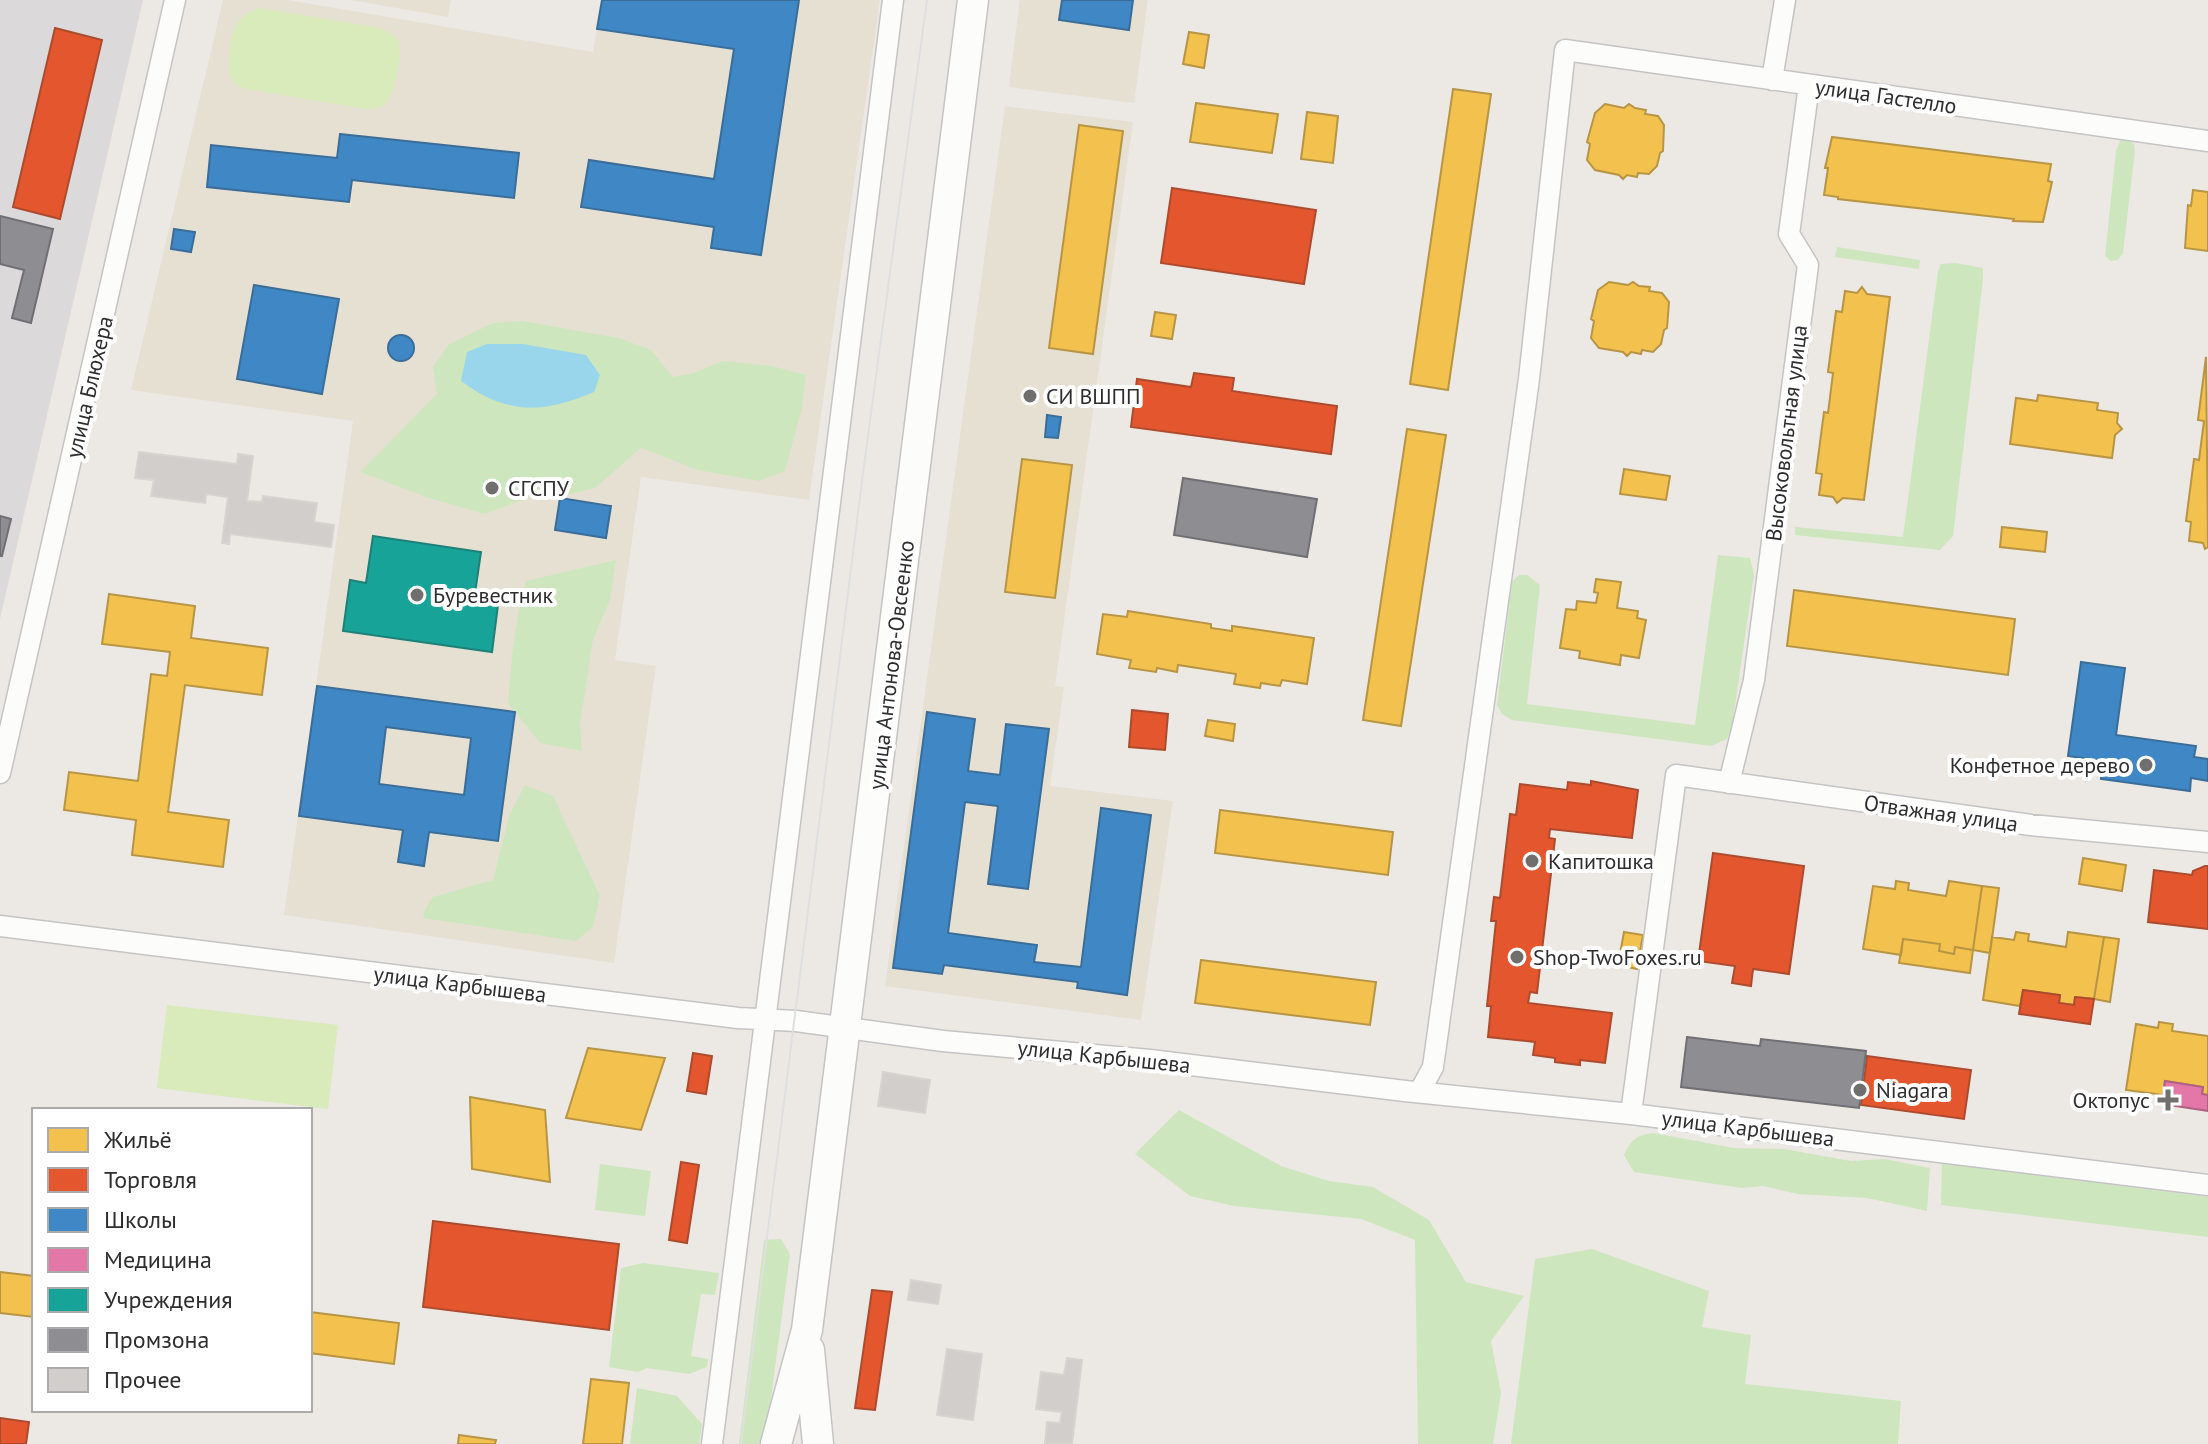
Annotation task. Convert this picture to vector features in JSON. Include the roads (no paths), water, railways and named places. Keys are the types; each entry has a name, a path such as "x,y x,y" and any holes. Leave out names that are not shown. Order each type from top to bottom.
{"main road":[{"name":"улица Антонова-Овсеенко","path":"776,1444 807,1330 973,0"},
{"name":"улица Антонова-Овсеенко","path":"807,1330 818,1444"}],"street":[{"name":"улица Блюхера","path":"0,773 175,0"},
{"path":"712,1444 893,0"},
{"path":"1772,80 1785,0"},
{"name":"улица Гастелло","path":"1420,1091 1433,1067 1482,727 1529,379 1565,50 2208,141"},
{"name":"Высоковольтная улица","path":"1729,783 1754,680 1808,265 1789,234 1809,85"},
{"name":"Отважная улица","path":"1631,1114 1676,775 2031,825 2208,842"},
{"name":"улица Карбышева","path":"0,926 765,1021 796,1021 943,1041 1150,1060 1631,1114 2208,1185"}],"water":[{"path":"487,344 523,344 586,355 600,375 594,392 541,407 525,408 494,400 461,381 467,352"}],"tram line":[{"path":"741,1444 866,450 927,0"}],"place":[{"name":"СИ ВШПП","path":"1030,396"},
{"name":"СГСПУ","path":"492,488"},
{"name":"Буревестник","path":"417,595"},
{"name":"Конфетное дерево","path":"2146,765"},
{"name":"Капитошка","path":"1532,861"},
{"name":"Shop-TwoFoxes.ru","path":"1517,957"},
{"name":"Niagara","path":"1860,1090"},
{"name":"Октопус","path":"2168,1100"}]}
